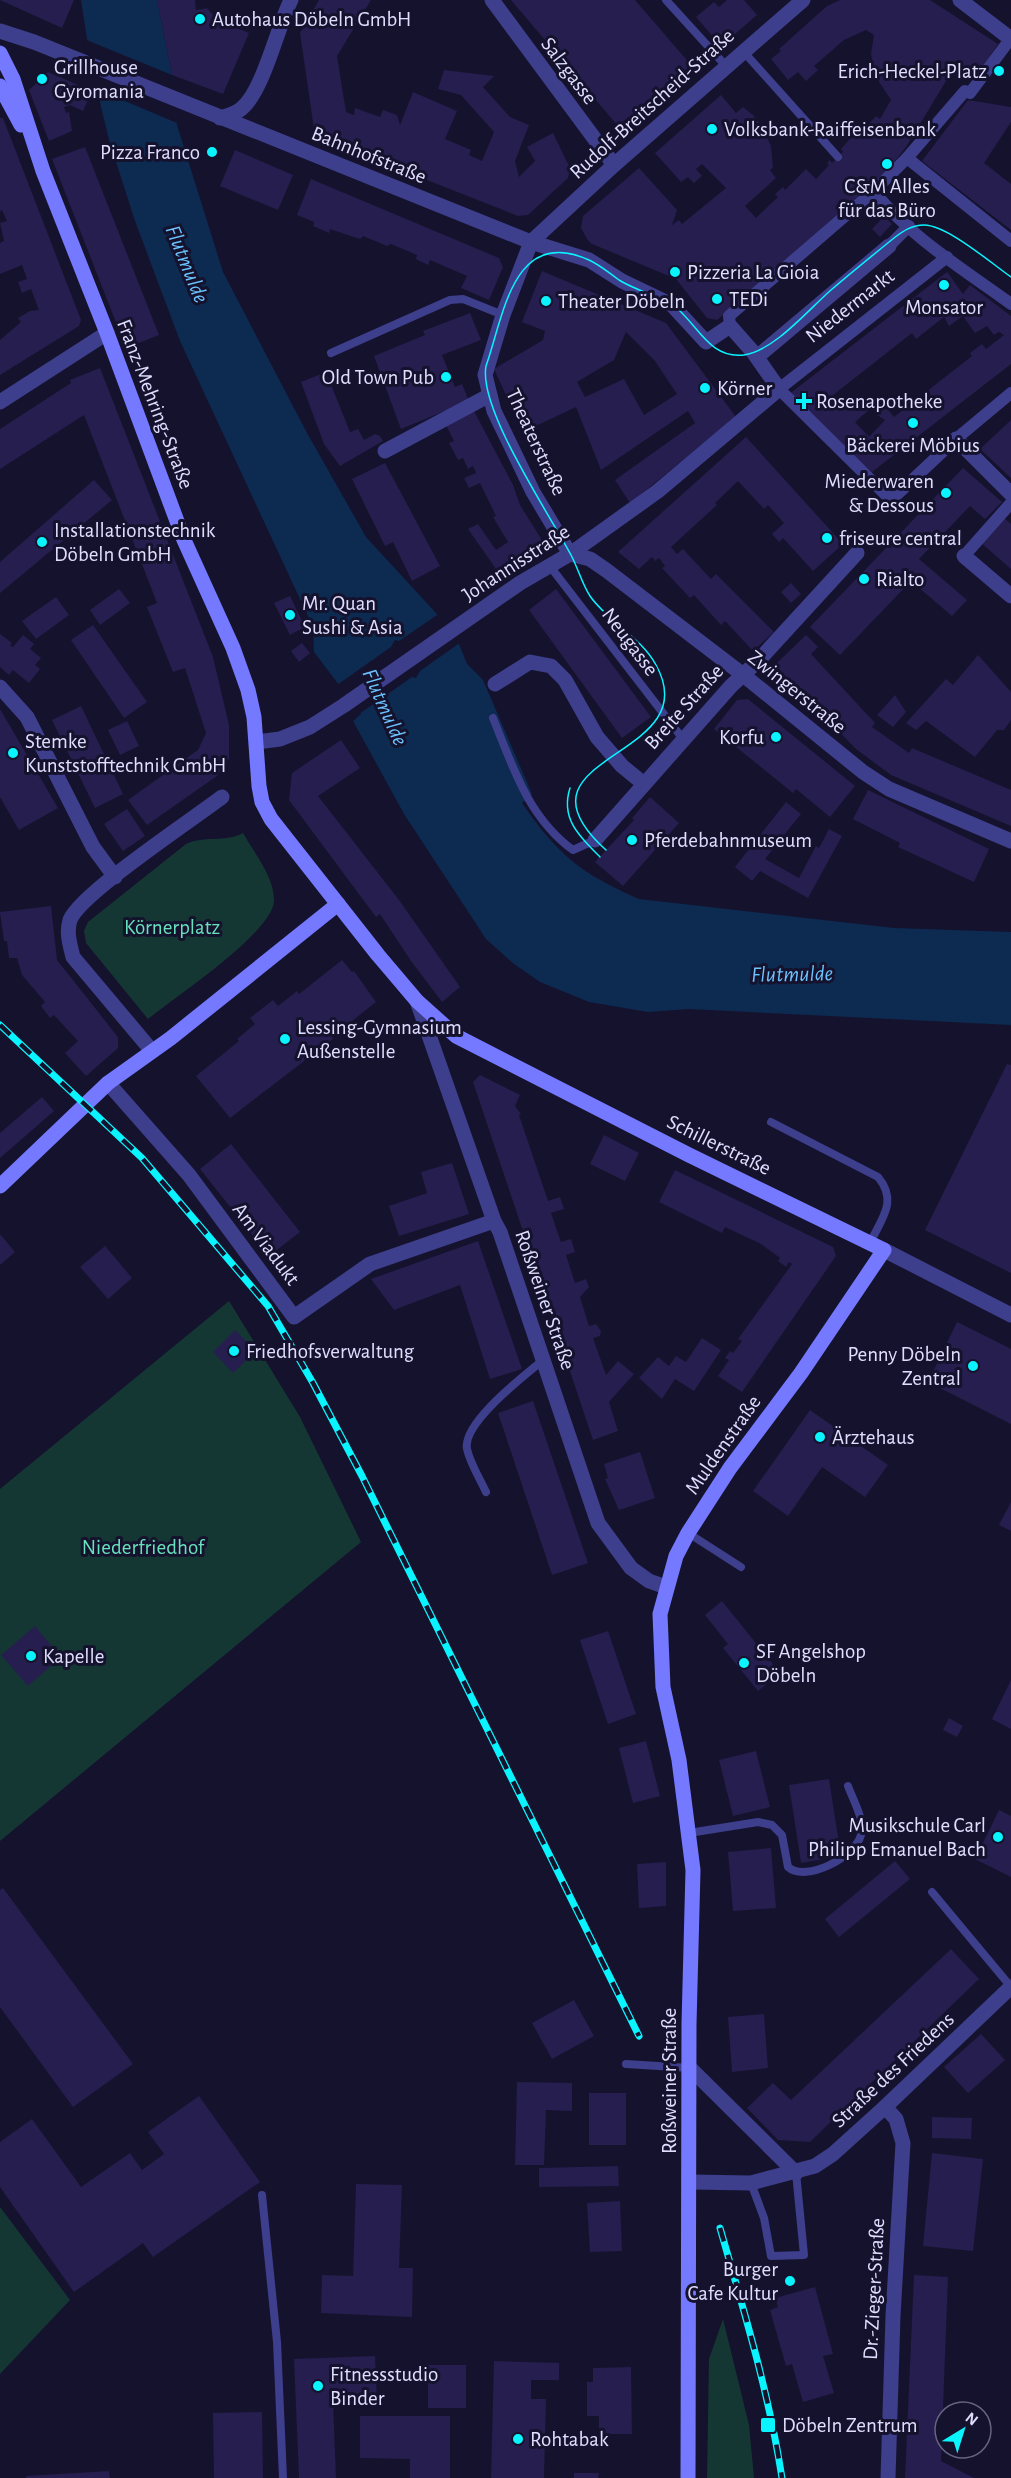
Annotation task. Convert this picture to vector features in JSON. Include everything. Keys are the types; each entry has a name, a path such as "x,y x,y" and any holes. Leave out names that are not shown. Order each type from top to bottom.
{"main road":[{"name":"Franz-Mehring-Straße","path":"0,53 13,79 43,171 107,333 184,540 244,679 254,717 262,802 272,819 338,904"},
{"path":"0,88 43,171"},
{"path":"0,1186 108,1083 338,904 417,1001"},
{"name":"Schillerstraße","path":"417,1001 456,1036 481,1051 877,1246"},
{"name":"Muldenstraße","path":"663,1687 660,1614 676,1556 688,1533 730,1468 801,1373 877,1246"},
{"name":"Roßweiner Straße","path":"663,1687 679,1760 693,1870 688,2478"}],"street":[{"path":"220,118 232,114 246,104 258,84 280,21 291,0"},
{"name":"Salzgasse","path":"492,0 614,165"},
{"name":"Rudolf-Breitscheid-Straße","path":"531,242 614,165 803,0"},
{"path":"960,0 1011,39 970,93 965,91 907,158 874,191 729,316 730,326 779,389 891,500 956,439 1011,393"},
{"name":"Bahnhofstraße","path":"0,31 83,62 531,242 589,260 625,283 672,305 706,342 730,326"},
{"path":"907,158 1011,241"},
{"path":"874,191 885,206 909,226 1011,304"},
{"name":"Niedermarkt","path":"889,246 909,226"},
{"name":"Theaterstraße","path":"531,242 503,315 485,371 494,411 532,492 570,554"},
{"path":"756,357 889,246"},
{"name":"Niedermarkt","path":"779,389 947,257"},
{"path":"0,402 107,333"},
{"name":"Johannisstraße","path":"257,742 280,740 310,727 549,565 570,554 658,491 779,389"},
{"path":"385,451 490,395"},
{"path":"956,439 1011,494"},
{"path":"1011,503 964,556 1011,596"},
{"name":"Breite Straße","path":"595,840 742,674 796,621 812,599 857,553"},
{"name":"Zwingerstraße","path":"570,554 590,559 606,570 742,674 863,772 889,789 1011,841"},
{"path":"495,684 530,662 551,666 565,680 597,737 622,766 644,784"},
{"path":"0,687 27,717 93,847 115,877"},
{"path":"152,1051 73,957 68,937 70,921 79,907 115,877 222,797"},
{"name":"Roßweiner Straße","path":"417,1001 494,1221 500,1232 598,1523 631,1569 649,1581 666,1587"},
{"name":"Am Viadukt","path":"108,1083 189,1175 294,1317 370,1264 494,1221"},
{"name":"Schillerstraße","path":"877,1246 1011,1315"},
{"name":"Straße des Friedens","path":"690,2182 751,2182 796,2173 815,2166 833,2154 885,2107 1011,1987"},
{"path":"690,2068 796,2173"},
{"name":"Dr.-Zieger-Straße","path":"885,2107 896,2119 903,2143 893,2316 888,2478"}],"lane":[{"path":"666,0 726,66"},
{"path":"743,51 838,157"},
{"path":"331,353 450,300 463,299 503,315"},
{"name":"Neugasse","path":"549,565 683,740"},
{"path":"493,718 526,799 557,838 573,850 595,840"},
{"path":"771,1122 878,1177 887,1188 889,1200 877,1246"},
{"path":"486,1492 467,1450 467,1441 488,1409 543,1360"},
{"path":"688,1533 741,1567"},
{"path":"689,1833 758,1822 772,1825 782,1835 788,1867 803,1873 840,1861 861,1836 862,1826 848,1786"},
{"path":"932,1892 1011,1987"},
{"path":"626,2064 690,2068"},
{"path":"751,2182 764,2218 771,2256 804,2255 796,2173"},
{"path":"262,2195 277,2342 283,2478"}],"green space":[{"name":"Körnerplatz","path":"243,833 271,882 274,900 270,913 241,946 148,1019 86,943 84,931 88,922 186,844 200,840 229,838"},
{"name":"Niederfriedhof","path":"229,1301 300,1417 361,1542 0,1841 0,1489"},
{"path":"0,2207 70,2300 0,2374"},
{"path":"723,2319 749,2425 754,2478 707,2478 709,2359"}],"water":[{"name":"Flutmulde","path":"81,0 157,0 172,75 177,125 223,272 307,433 366,537 436,613 457,639 467,664 483,680 532,794 522,803 547,836 572,861 586,871 639,899 894,928 1011,932 1011,1025 689,1009 648,1012 589,1002 540,982 514,964 486,939 404,814 353,721 361,714 314,652 313,627 180,341 135,221 109,140 91,65"}],"pier":[{"path":"84,39 172,75 177,123 94,88"},
{"path":"440,613 461,642 420,671 416,678 412,677 352,719 357,713 337,685 391,647 395,640 399,641"}],"building":[{"path":"0,0 74,0 62,28"},
{"path":"157,0 195,0 196,10 207,8 213,15 209,25 212,28 217,20 249,33 223,94 172,75"},
{"path":"319,0 371,0 337,56 346,112 354,115 355,108 380,117 383,110 397,115 400,125 413,92 457,111 445,139 471,150 469,155 482,161 494,132 461,95 438,89 444,70 494,76 483,87 510,117 529,125 515,161 519,177 535,161 527,147 553,133 570,168 568,178 528,215 518,216 315,136 300,33"},
{"path":"511,0 635,0 691,65 618,126"},
{"path":"727,0 744,0 757,15 721,46 696,17 714,2 719,7"},
{"path":"840,0 930,0 998,44 977,76 957,63 906,147 890,167 795,257 717,320 707,318 676,279 592,244 587,239 581,228 583,216 639,168 677,210 672,225 679,220 682,224 726,188 702,164 696,169 702,176 694,183 688,177 681,182 655,153 721,95 736,113 743,107 753,115 761,125 771,146 773,168 770,170 776,178 745,206 756,218 778,197 775,194 783,187 785,190 806,169 816,179 829,165 827,163 830,160 832,163 843,152 841,149 855,133 858,136 876,116 880,119 891,100 876,77 871,54 874,35 866,30 844,40 814,66 818,70 806,81 798,72 788,80 771,59 827,6"},
{"path":"48,72 92,91 83,111 70,105 64,107 66,113 69,112 72,131 49,141 29,90"},
{"path":"968,100 1011,107 1011,122 984,163 1011,184 1011,230 922,161"},
{"path":"0,118 3,118 81,320 79,326 0,375 0,340 21,322 18,318 30,311 39,310 31,289 22,293 18,282 27,279 22,265 0,274 0,243 4,241 0,223 7,221 2,210 0,211"},
{"path":"85,147 159,335 126,348 52,159"},
{"path":"235,150 293,175 278,210 220,186"},
{"path":"311,179 499,258 503,267 489,300 461,288 467,276 430,260 428,265 416,259 417,255 391,244 387,246 363,236 360,239 330,229 329,233 313,226 314,222 297,215"},
{"path":"884,216 892,224 880,237 872,229"},
{"path":"542,271 666,323 736,417 630,503 615,480 695,423 688,411 601,470 576,407 523,432 494,369 543,340 545,331 522,322","holes":["626,332 655,361 677,394 644,415 624,379 585,397 577,382 614,360"]},
{"path":"947,272 963,294 970,285 1011,316 1011,364 872,472 815,423 788,395","holes":["963,316 975,333 987,326 994,335 999,332 1004,335 986,349 982,344 970,353 972,356 894,417 886,407 879,408 877,415 885,420 869,437 855,422 871,408 832,405 828,399 912,333 916,339 944,317 949,326"]},
{"path":"470,313 481,340 442,355 455,387 462,384 469,401 401,429 374,356 425,335 423,331"},
{"path":"100,368 213,657 229,725 229,759 217,776 147,825 128,800 198,750 206,733 185,668 173,672 147,607 157,603 84,415 0,469 0,429 71,383 70,380"},
{"path":"326,372 350,432 358,429 364,440 375,434 383,441 340,466 324,444 301,382"},
{"path":"474,411 513,485 520,505 547,548 503,579 468,529 478,524 496,550 508,542 493,517 496,516 480,483 469,488 464,478 476,473 473,466 468,469 463,458 458,460 449,443 454,441 446,425"},
{"path":"1011,420 1011,478 980,449"},
{"path":"746,437 843,544 813,571 783,538 779,542 772,534 784,523 768,505 764,509 738,481 715,503 717,505 671,547 677,554 683,549 711,579 716,574 774,632 753,651 725,621 721,625 694,595 690,598 662,568 665,566 659,558 655,561 652,557 639,569 618,552"},
{"path":"385,463 440,566 412,581 393,542 385,546 352,479"},
{"path":"963,468 1002,502 985,519 970,506 919,559 967,600 952,616 911,581 840,655 810,627"},
{"name":"Installationstechnik Döbeln GmbH","path":"94,480 112,500 0,593 0,562"},
{"path":"1003,517 1011,524 1011,569 980,542"},
{"path":"791,583 801,594 791,603 781,592"},
{"path":"119,589 130,603 100,625 90,610"},
{"path":"556,589 651,717 622,738 529,610"},
{"name":"Mr. Quan Sushi & Asia","path":"290,596 305,627 290,635 274,603"},
{"path":"56,597 69,615 36,639 22,621"},
{"path":"93,625 147,702 124,718 71,640"},
{"path":"0,634 12,643 10,645 13,647 23,635 34,644 30,649 41,658 35,665 40,669 29,683 13,670 9,675 0,667"},
{"path":"806,635 818,647 811,654 875,723 872,727 909,753 912,748 1011,790 1011,826 891,775 856,749 775,665"},
{"path":"302,643 310,653 299,662 291,651"},
{"path":"978,655 1011,692 1011,720 1004,730 997,730 975,757 926,721 916,730 906,723 946,679 953,685"},
{"path":"895,695 906,712 893,727 877,715"},
{"path":"748,699 855,786 830,817 796,789 793,793 714,729 737,700"},
{"path":"81,706 123,794 95,808 52,720"},
{"name":"Stemke Kunststofftechnik GmbH","path":"0,709 58,808 19,830 0,797"},
{"path":"127,721 139,746 120,755 108,730"},
{"path":"341,740 360,768 318,796 399,900 460,987 442,1002 380,914 376,917 289,800 292,773"},
{"path":"868,790 989,849 974,882 898,847 900,843 853,819"},
{"name":"Pferdebahnmuseum","path":"650,797 679,823 623,886 595,862 634,820 632,818"},
{"path":"786,802 801,814 765,859 799,878 816,846 819,848 829,829 842,836 808,898 760,871 752,881 735,867"},
{"path":"127,809 145,836 123,851 104,824"},
{"path":"51,906 57,960 118,1037 118,1048 86,1076 65,1053 78,1041 54,1015 50,1018 41,1006 45,1002 22,975 17,958 9,958 7,941 4,941 0,912"},
{"name":"Lessing-Gymnasium Außenstelle","path":"342,960 352,972 354,971 376,1002 332,1037 333,1039 230,1118 196,1076 239,1041 237,1039 255,1024 250,1018 273,1000 278,1006 297,991 299,994"},
{"path":"1007,1064 1011,1065 1011,1273 925,1230"},
{"path":"480,1075 520,1095 515,1106 521,1114 519,1115 548,1201 560,1197 564,1209 551,1213 561,1242 571,1239 575,1252 566,1255 575,1283 586,1279 589,1287 580,1297 589,1326 596,1324 601,1331 600,1336 593,1338 606,1375 618,1361 634,1374 609,1402 618,1431 593,1440 473,1082"},
{"path":"42,1097 54,1111 0,1158 0,1133"},
{"path":"604,1135 639,1153 625,1181 590,1164"},
{"path":"231,1144 300,1232 269,1256 200,1169"},
{"path":"452,1163 469,1214 399,1236 389,1206 427,1193 421,1172"},
{"path":"675,1170 833,1247 836,1256 742,1392 718,1376 729,1360 725,1358 730,1351 733,1353 742,1341 738,1339 792,1264 789,1262 786,1267 778,1261 780,1258 761,1244 725,1227 722,1233 659,1202"},
{"path":"0,1234 15,1252 0,1265"},
{"path":"478,1241 522,1369 490,1379 460,1285 394,1310 371,1279"},
{"path":"105,1246 132,1278 108,1299 80,1267"},
{"name":"Penny Döbeln Zentral","path":"957,1322 1011,1349 1011,1424 928,1382"},
{"name":"Friedhofsverwaltung","path":"235,1330 256,1351 233,1373 213,1352"},
{"path":"702,1338 721,1350 694,1391 675,1379 662,1399 639,1378 658,1357 669,1366 676,1356 686,1362"},
{"path":"533,1401 588,1563 552,1575 498,1413"},
{"name":"Ärztehaus","path":"810,1410 888,1465 865,1497 822,1467 788,1516 753,1491"},
{"path":"640,1452 655,1498 619,1510 605,1479 608,1478 604,1464"},
{"path":"1011,1502 1011,1531 999,1525"},
{"path":"722,1601 780,1673 758,1691 723,1648 728,1644 705,1615"},
{"name":"Kapelle","path":"35,1626 61,1657 28,1686 1,1655"},
{"path":"608,1631 636,1714 608,1724 580,1640"},
{"path":"1011,1680 1011,1729 992,1719"},
{"path":"949,1718 963,1726 957,1737 943,1730"},
{"path":"646,1741 660,1796 633,1803 619,1748"},
{"path":"756,1751 770,1807 733,1816 719,1760"},
{"path":"829,1779 841,1856 801,1863 789,1785"},
{"name":"Musikschule Carl Philipp Emanuel Bach","path":"999,1810 1011,1816 1011,1877 975,1859"},
{"path":"771,1848 776,1908 733,1911 728,1852"},
{"path":"895,1861 910,1879 839,1937 825,1919"},
{"path":"666,1862 666,1906 639,1908 637,1864"},
{"path":"3,1888 133,2064 73,2107 0,2007 0,1890"},
{"path":"951,1949 979,1979 810,2142 778,2140 747,2108 773,2083 791,2100"},
{"path":"574,2000 594,2036 552,2059 532,2023"},
{"path":"764,2014 768,2068 732,2072 728,2017"},
{"path":"981,2034 1005,2060 968,2093 944,2067"},
{"path":"517,2082 572,2083 572,2111 546,2110 544,2165 515,2165"},
{"path":"589,2093 626,2093 626,2145 589,2145"},
{"path":"199,2096 260,2182 153,2257 143,2243 74,2292 0,2187 0,2142 32,2119 81,2187 130,2153 142,2170 164,2154 148,2132"},
{"path":"932,2117 972,2118 971,2139 932,2138"},
{"path":"932,2153 983,2159 973,2251 923,2246"},
{"path":"618,2166 619,2186 539,2187 539,2168"},
{"path":"356,2184 402,2185 399,2268 413,2268 412,2317 321,2313 322,2275 353,2276"},
{"path":"620,2201 622,2251 590,2252 587,2203"},
{"path":"914,2275 948,2277 943,2400 933,2400 933,2460 941,2460 974,2478 905,2478"},
{"path":"815,2287 833,2354 823,2356 834,2393 803,2402 792,2364 786,2366 770,2310 778,2307 775,2298"},
{"path":"375,2356 377,2400 333,2402 336,2478 299,2478 294,2359"},
{"name":"Rohtabak","path":"494,2361 559,2363 559,2380 531,2380 531,2399 546,2399 544,2478 491,2478"},
{"path":"428,2365 466,2365 466,2408 428,2408"},
{"path":"631,2367 632,2434 599,2434 599,2416 587,2416 587,2382 593,2382 593,2368"},
{"path":"262,2412 263,2478 214,2478 213,2413"},
{"path":"360,2416 450,2416 450,2478 410,2478 410,2459 360,2458"},
{"path":"109,2471 110,2478 26,2478 26,2476"},
{"path":"574,2473 599,2473 598,2478 574,2478"}],"tram line":[{"path":"606,850 580,818 577,794 589,774 636,740 656,720 665,696 656,665 650,655 597,605 587,591 571,555 518,462 493,408 486,385 486,366 506,301 516,281 528,265 543,255 563,253 589,260 626,284 673,306 715,348 733,355 744,355 755,352 779,338 870,257 901,233 916,226 924,225 944,231 1011,277"},
{"path":"570,788 568,799 570,818 579,835 600,857"}],"railway":[{"path":"0,1025 142,1158 268,1306 313,1383 362,1476 639,2036"},
{"path":"720,2228 763,2383 782,2478"}],"place":[{"name":"Autohaus Döbeln GmbH","path":"200,19"},
{"name":"Erich-Heckel-Platz","path":"999,71"},
{"name":"Grillhouse Gyromania","path":"42,79"},
{"name":"Volksbank-Raiffeisenbank","path":"712,129"},
{"name":"Pizza Franco","path":"212,152"},
{"name":"C&M Alles für das Büro","path":"887,164"},
{"name":"Pizzeria La Gioia","path":"675,272"},
{"name":"Monsator","path":"944,285"},
{"name":"TEDi","path":"717,299"},
{"name":"Theater Döbeln","path":"546,301"},
{"name":"Old Town Pub","path":"446,377"},
{"name":"Körner","path":"705,388"},
{"name":"Rosenapotheke","path":"804,401"},
{"name":"Bäckerei Möbius","path":"913,423"},
{"name":"Miederwaren & Dessous","path":"946,493"},
{"name":"friseure central","path":"827,538"},
{"name":"Installationstechnik Döbeln GmbH","path":"42,542"},
{"name":"Rialto","path":"864,579"},
{"name":"Mr. Quan Sushi & Asia","path":"290,615"},
{"name":"Korfu","path":"776,737"},
{"name":"Stemke Kunststofftechnik GmbH","path":"13,753"},
{"name":"Pferdebahnmuseum","path":"632,840"},
{"name":"Lessing-Gymnasium Außenstelle","path":"285,1039"},
{"name":"Friedhofsverwaltung","path":"234,1351"},
{"name":"Penny Döbeln Zentral","path":"973,1366"},
{"name":"Ärztehaus","path":"820,1437"},
{"name":"Kapelle","path":"31,1656"},
{"name":"SF Angelshop Döbeln","path":"744,1663"},
{"name":"Musikschule Carl Philipp Emanuel Bach","path":"998,1837"},
{"name":"Burger Cafe Kultur","path":"790,2281"},
{"name":"Fitnessstudio Binder","path":"318,2386"},
{"name":"Döbeln Zentrum","path":"768,2425"},
{"name":"Rohtabak","path":"518,2439"}]}
